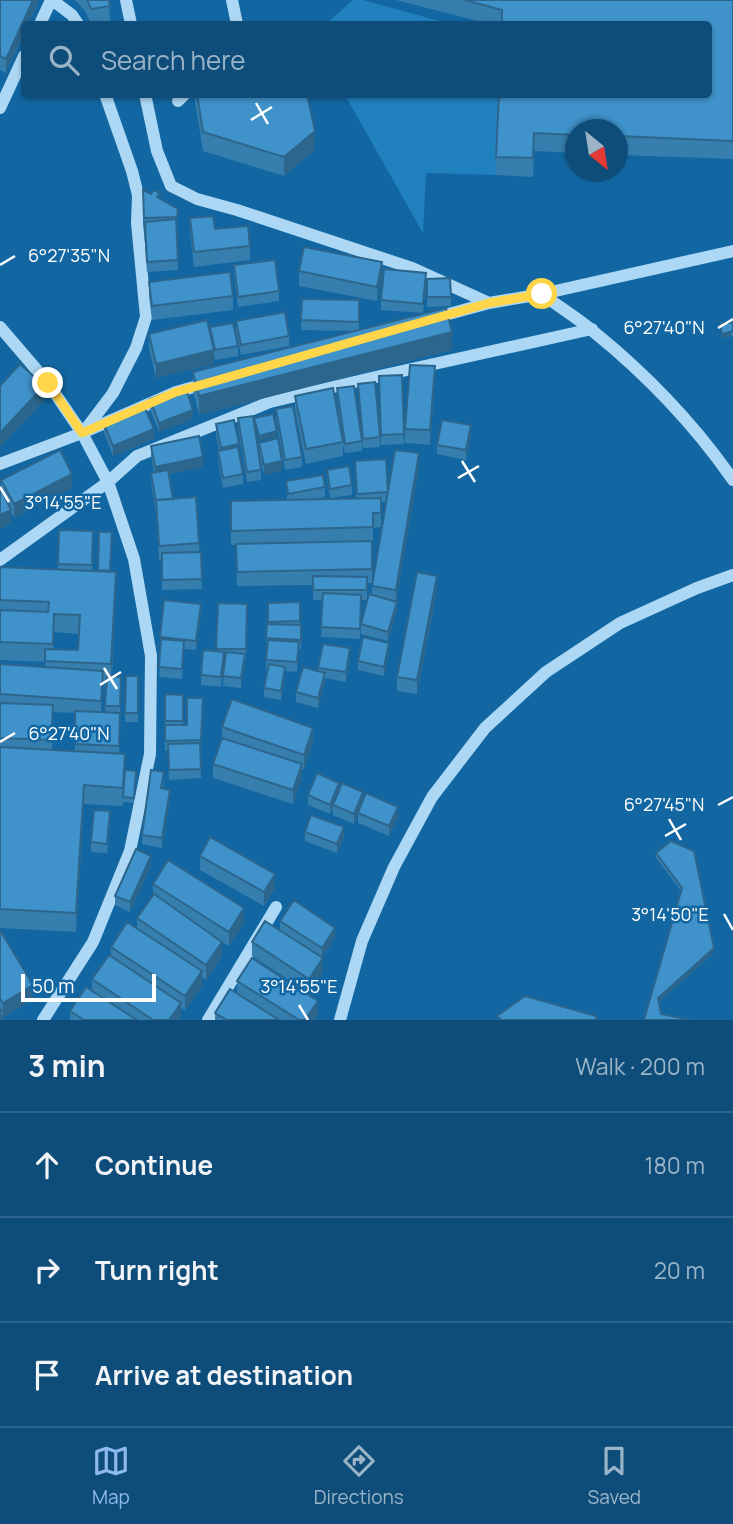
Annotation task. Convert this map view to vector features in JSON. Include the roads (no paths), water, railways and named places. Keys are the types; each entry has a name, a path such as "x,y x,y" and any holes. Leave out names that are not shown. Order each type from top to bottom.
{"street":[{"path":"42,21 52,0 76,21"},
{"path":"126,0 130,21"},
{"path":"232,0 236,21"},
{"path":"0,108 21,62"},
{"path":"82,433 117,387 136,348 146,317 137,223 138,195 106,98"},
{"path":"146,98 157,151 171,186 197,199 411,268 489,303"},
{"path":"423,321 489,303 542,294 733,251"},
{"path":"542,294 628,360 695,430 733,480"},
{"path":"0,327 48,383 82,433 108,482 134,559 151,656 150,754 130,851 93,942 43,1020"},
{"path":"0,560 108,482 137,456 271,402 592,330"},
{"path":"0,464 82,433 176,392 215,381"},
{"path":"340,1020 362,941 394,867 432,797 485,728 546,672 620,623 733,575"},
{"path":"208,1020 276,907"}]}
